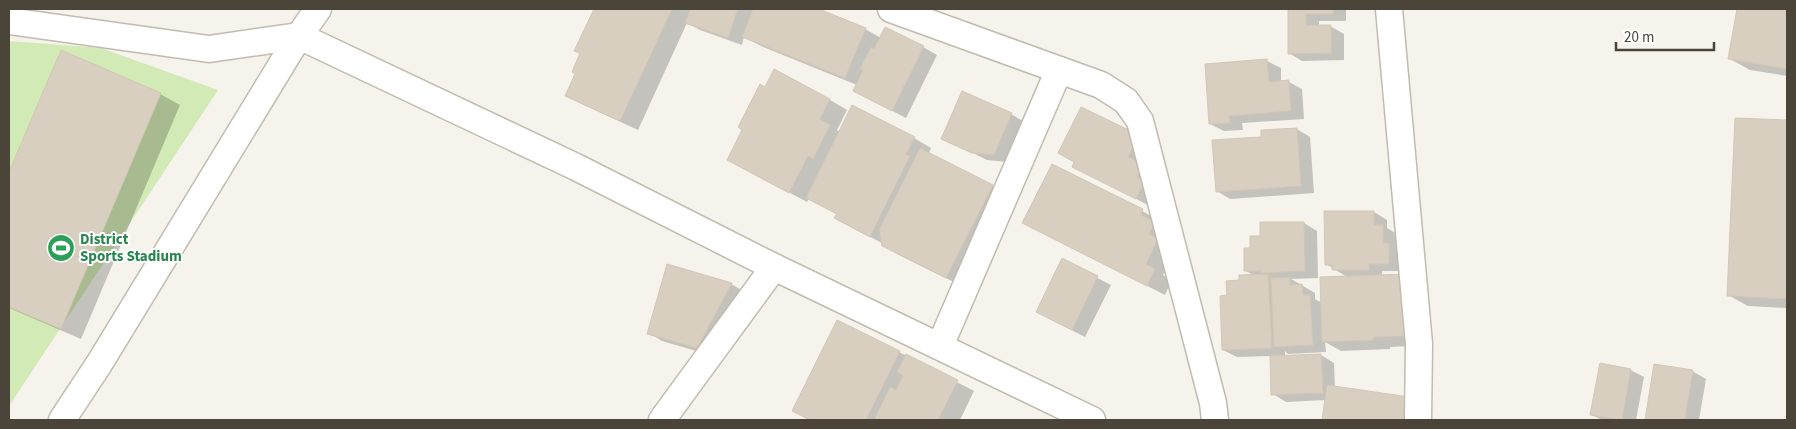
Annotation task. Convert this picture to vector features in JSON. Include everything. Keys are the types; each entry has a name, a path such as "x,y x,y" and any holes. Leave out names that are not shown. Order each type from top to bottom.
{"street":[{"path":"62,420 99,364 299,36 318,9"},
{"path":"890,9 1101,85 1126,101 1140,121 1213,403 1215,420"},
{"path":"1389,9 1419,344 1418,420"},
{"path":"9,21 209,49 299,36 576,167 774,267 1092,420"},
{"path":"940,346 1059,70"},
{"path":"662,420 774,267"}],"green space":[{"name":"District Sports Stadium","path":"9,41 101,48 218,90 9,406"}],"building":[{"path":"594,9 672,9 620,121 565,96 575,74 572,72 580,53 574,51"},
{"path":"690,9 738,9 728,38 685,23"},
{"path":"753,9 819,9 866,28 845,78 742,37"},
{"path":"1288,9 1333,9 1333,14 1306,14 1306,25 1331,25 1331,53 1288,54"},
{"path":"1737,9 1787,9 1787,69 1728,59"},
{"path":"885,27 924,46 892,111 853,91 863,70 860,69 871,47 874,49"},
{"name":"District Sports Stadium","path":"61,50 161,93 61,329 9,307 9,172"},
{"path":"1267,59 1269,82 1289,80 1291,111 1229,116 1230,123 1209,124 1205,64"},
{"path":"774,69 830,99 820,119 830,125 813,159 808,156 789,193 727,160 742,130 738,127 760,84 765,87"},
{"path":"962,91 1012,113 994,155 972,153 941,139"},
{"path":"852,105 915,137 906,154 910,156 870,237 834,218 837,214 806,198"},
{"path":"1081,107 1139,135 1128,157 1143,164 1137,177 1145,181 1136,199 1072,167 1074,162 1058,153"},
{"path":"1735,118 1787,120 1787,299 1727,296"},
{"path":"1297,128 1301,186 1216,192 1212,140 1261,137 1261,130"},
{"path":"920,148 993,185 946,278 882,246 879,230"},
{"path":"1052,164 1143,209 1141,215 1155,222 1149,234 1158,239 1146,264 1155,269 1147,286 1022,223"},
{"path":"1324,211 1374,211 1374,225 1383,225 1383,243 1389,243 1389,264 1369,264 1369,270 1332,270 1332,265 1325,265"},
{"path":"1260,222 1304,222 1305,271 1261,273 1261,271 1244,271 1244,248 1250,248 1250,236 1260,236"},
{"path":"1062,258 1098,276 1072,330 1036,312"},
{"path":"667,264 732,283 697,348 647,334"},
{"path":"1268,274 1272,348 1222,350 1220,296 1227,295 1226,281 1239,280 1239,275"},
{"path":"1407,274 1410,336 1373,337 1373,340 1322,342 1320,277"},
{"path":"1290,277 1290,285 1302,284 1303,295 1310,295 1313,345 1274,347 1271,278"},
{"path":"837,320 900,351 866,420 810,420 792,411"},
{"path":"906,354 958,380 938,420 874,420 890,387 896,390 903,375 897,372"},
{"path":"1321,354 1323,393 1271,395 1270,356"},
{"path":"1600,363 1631,369 1622,420 1590,415"},
{"path":"1654,364 1693,370 1685,420 1645,420"},
{"path":"1327,385 1416,398 1408,420 1322,420"}],"place":[{"name":"District Sports Stadium","path":"61,248"}]}
